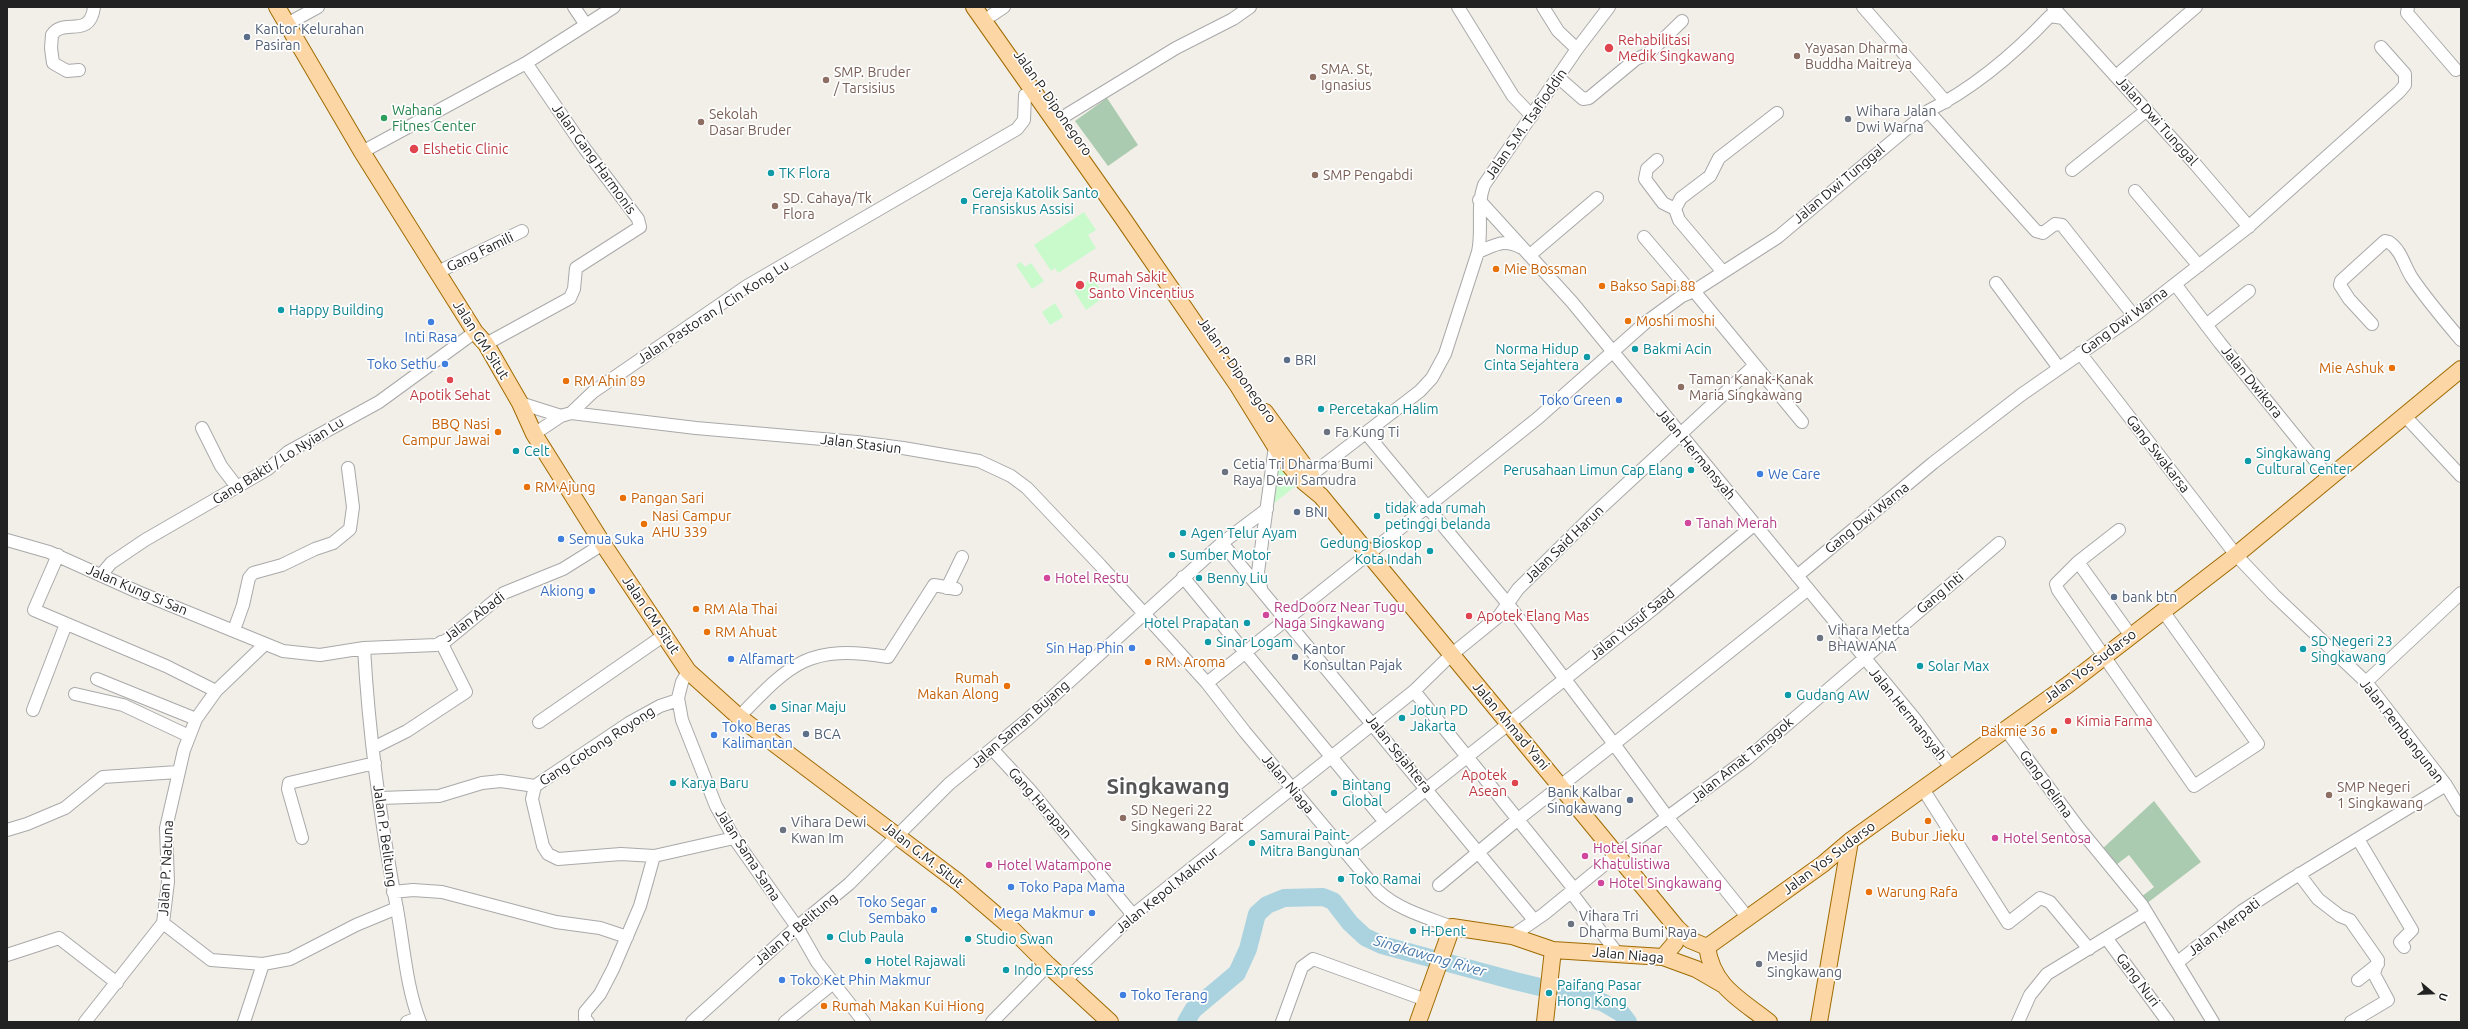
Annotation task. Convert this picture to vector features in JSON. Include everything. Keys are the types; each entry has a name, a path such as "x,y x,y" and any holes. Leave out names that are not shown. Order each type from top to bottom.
{"main road":[{"name":"Jalan GM Situt","path":"277,7 362,152 475,332 486,344 520,403 534,434 603,544 663,636 688,671"},
{"name":"Jalan P. Diponegoro","path":"974,7 1004,42 1063,117 1255,399 1311,475 1321,496"},
{"name":"Jalan P. Diponegoro","path":"994,10 1004,42 1276,446 1304,482 1321,496"},
{"name":"Jalan Yos Sudarso","path":"1707,947 1823,864 1850,841 2006,730 2105,656 2236,555 2330,479 2461,369"},
{"name":"Jalan Ahmad Yani","path":"1321,496 1368,555 1677,928 1690,940 1707,947"},
{"name":"Jalan G.M. Situt","path":"688,671 739,717 897,834 1007,924 1048,965 1110,1022"},
{"path":"1819,1022 1828,979 1850,841"},
{"path":"1823,864 1843,882"},
{"path":"1422,1021 1426,1000 1452,927"},
{"name":"Jalan Niaga","path":"1452,927 1512,936 1553,950 1663,957 1696,969 1722,984"},
{"path":"1663,957 1675,943 1677,928"},
{"path":"1707,947 1708,960 1722,984 1766,1021"},
{"path":"1546,1022 1553,950"}],"street":[{"path":"79,70 67,71 54,63 51,57 52,36 59,29 86,24 91,20 94,7"},
{"path":"287,24 318,7"},
{"path":"574,7 586,25"},
{"path":"362,152 526,63 614,7"},
{"path":"1063,117 1176,48 1233,20 1250,7"},
{"path":"1458,7 1513,96 1532,116"},
{"path":"1543,7 1558,31 1577,49"},
{"name":"Jalan S.M. Tsafioddin","path":"1311,475 1420,391 1436,372 1445,354 1478,252 1480,239 1479,200 1490,174 1559,78 1577,49 1609,7"},
{"path":"1863,7 1946,102"},
{"path":"2116,76 2196,7"},
{"path":"2408,7 2407,13 2456,70"},
{"name":"Jalan Dwi Tunggal","path":"1207,683 1286,618 1368,555 1425,507 1538,418 1645,323 1778,236 1928,111 1946,102 2026,42 2049,10 2063,18 2249,227"},
{"path":"1559,78 1583,99 1589,98 1636,60 1648,54 1682,21"},
{"name":"Gang Dwi Warna","path":"1797,576 1933,463 2059,368 2134,316 2249,227 2400,92 2405,85 2405,74 2381,47"},
{"name":"Jalan Gang Harmonis","path":"486,344 570,298 574,289 576,268 640,227 638,218 585,149 526,63"},
{"name":"Jalan Pastoran / Cin Kong Lu","path":"534,434 566,414 593,392 747,286 1017,129 1024,120 1025,95"},
{"path":"2072,170 2146,110"},
{"path":"1928,111 2036,231 2043,233 2055,224 2062,225 2134,316"},
{"path":"1675,209 1681,198 1710,176 1719,158 1777,113"},
{"path":"1657,160 1647,169 1645,179 1663,203 1675,209 1679,220 1723,272"},
{"path":"2135,191 2199,266"},
{"path":"1478,252 1504,242 1512,243 1528,253 1597,198"},
{"name":"Jalan Hermansyah","path":"1479,200 1528,253 1612,351 1680,436 1915,719 1952,769"},
{"name":"Gang Famili","path":"438,272 522,231"},
{"path":"1644,238 1693,292 1802,422"},
{"path":"2372,324 2349,299 2340,285 2341,281 2385,241 2389,242 2402,256 2412,279 2432,307 2461,340"},
{"path":"1996,283 2059,368"},
{"name":"Jalan Dwikora","path":"2175,284 2206,325 2330,479"},
{"path":"2206,325 2249,291"},
{"name":"Gang Bakti / Lo Nyian Lu","path":"101,575 111,563 145,540 268,469 288,452 378,402 475,332"},
{"name":"Gang Swakarsa","path":"2080,353 2236,555"},
{"name":"Jalan Said Harun","path":"1374,723 1414,691 1451,655 1499,616 1518,589 1593,515 1755,365"},
{"name":"Jalan Stasiun","path":"520,403 566,414 696,428 857,442 979,461 997,468 1023,485 1100,565 1142,614"},
{"path":"2405,416 2461,476"},
{"path":"202,428 221,466 237,488"},
{"path":"1366,433 1425,507 1508,604 1565,677 1668,818 1748,918"},
{"path":"1261,589 1258,572 1276,446"},
{"path":"234,630 243,605 249,578 253,573 282,566 315,549 333,543 350,530 353,507 348,468"},
{"name":"Jalan Saman Bujang","path":"897,834 949,784 1027,720 1183,577 1222,543 1267,508"},
{"name":"Jalan Yusuf Saad","path":"1346,853 1565,677 1653,609 1754,524"},
{"path":"2119,530 2078,562 2056,584 2058,590 2194,786 2258,744 2163,610"},
{"name":"Jalan Kung Si San","path":"7,540 58,555 101,575 234,630 264,645"},
{"name":"Jalan Sejahtera","path":"1222,543 1374,723 1534,920"},
{"name":"Gang Inti","path":"1863,658 1999,543"},
{"name":"Jalan Abadi","path":"264,645 283,651 320,655 364,648 436,644 455,634 504,593 563,569 603,544"},
{"path":"58,555 34,610 147,658 216,691"},
{"name":"Jalan Pembangunan","path":"2236,555 2274,595 2366,682 2453,790 2461,810"},
{"path":"739,717 791,667 819,654 850,651 888,657 934,585 951,589 962,558"},
{"path":"2078,562 2131,636"},
{"path":"1183,577 1385,822"},
{"path":"1439,885 1478,851 1807,590"},
{"path":"2366,682 2461,593"},
{"name":"Jalan Niaga","path":"1142,614 1207,683 1346,853 1390,902 1452,927"},
{"path":"33,710 66,624"},
{"path":"539,722 663,636"},
{"path":"378,746 434,715 466,692 441,642"},
{"name":"Jalan P. Natuna","path":"85,1022 163,923 168,882 166,828 178,772 188,736 196,719 216,691 264,645"},
{"name":"Jalan P. Belitung","path":"364,648 367,709 378,746 375,763 380,798 398,891 397,908 415,1021"},
{"name":"Jalan Amat Tanggok","path":"1512,936 1616,855 1748,758 1863,658"},
{"name":"Jalan Sama Sama","path":"688,671 682,682 678,700 682,720 716,806 734,838 796,927 832,984 864,1022"},
{"path":"97,679 196,719"},
{"path":"1414,691 1573,890 1617,953"},
{"path":"75,694 123,705 188,736"},
{"name":"Gang Gotong Royong","path":"678,700 660,706 629,723 534,786 532,799 543,846 548,854 558,859 621,854 654,856 734,838"},
{"name":"Jalan Kepol Makmur","path":"1065,981 1133,914 1293,789 1374,723"},
{"name":"Gang Delima","path":"2006,730 2078,827 2142,905 2145,914"},
{"name":"Gang Harapan","path":"992,749 1030,790 1133,914"},
{"path":"302,838 288,789 289,783 375,763"},
{"path":"7,830 27,824 65,808 103,777 178,772"},
{"path":"380,798 439,796 482,783 501,781 534,786"},
{"path":"1923,789 2008,923 2040,898 2045,898 2089,949"},
{"name":"Jalan Merpati","path":"2145,914 2178,962 2242,911 2299,874 2358,839 2453,790"},
{"name":"Jalan P. Belitung","path":"692,1022 796,927 849,884 897,834"},
{"path":"2358,839 2412,930 2400,942 2404,947"},
{"path":"588,1022 585,1019 585,1012 600,994 627,937 640,906 654,856"},
{"path":"2299,874 2318,899 2340,916 2350,920 2378,963"},
{"path":"398,891 442,892 556,922 600,928 627,937"},
{"path":"163,923 211,960 263,964 290,959 356,925 397,908"},
{"path":"2018,1022 2030,995 2042,979 2145,914"},
{"path":"7,954 60,938 117,983"},
{"name":"Gang Nuri","path":"2107,939 2168,1022"},
{"path":"1282,1022 1302,967 1313,959 1426,1000"},
{"path":"2178,962 2213,1022"},
{"path":"2358,980 2378,963"},
{"path":"2351,1022 2388,1000 2374,974 2378,963"},
{"path":"244,1022 263,964"},
{"path":"992,1022 1048,965"},
{"path":"785,1022 832,984"}],"green space":[{"path":"1107,98 1138,145 1108,166 1075,121"},
{"path":"1084,212 1096,230 1088,235 1096,248 1058,273 1055,268 1051,271 1034,245"},
{"path":"1021,262 1025,267 1031,263 1044,281 1032,289 1016,265"},
{"path":"1092,278 1101,290 1096,294 1100,300 1086,310 1074,291"},
{"path":"1055,303 1063,317 1050,325 1042,312"},
{"path":"1277,466 1280,466 1299,483 1272,505"},
{"path":"2154,801 2201,862 2146,904 2141,897 2154,887 2129,855 2116,865 2101,850"}],"waterway":[{"name":"Singkawang River","path":"1186,1022 1193,1010 1237,973 1248,949 1257,914 1267,905 1284,898 1323,897 1333,901 1350,923 1365,937 1382,945 1515,981 1602,1002 1621,1013 1628,1022"}],"place":[{"name":"Kantor Kelurahan Pasiran","path":"247,37"},
{"name":"Rehabilitasi Medik Singkawang","path":"1609,48"},
{"name":"Yayasan Dharma Buddha Maitreya","path":"1797,56"},
{"name":"SMA. St, Ignasius","path":"1313,77"},
{"name":"SMP. Bruder / Tarsisius","path":"826,80"},
{"name":"Wahana Fitnes Center","path":"384,118"},
{"name":"Wihara Jalan Dwi Warna","path":"1848,119"},
{"name":"Sekolah Dasar Bruder","path":"701,122"},
{"name":"Elshetic Clinic","path":"414,149"},
{"name":"TK Flora","path":"771,173"},
{"name":"SMP Pengabdi","path":"1315,175"},
{"name":"Gereja Katolik Santo Fransiskus Assisi","path":"964,201"},
{"name":"SD. Cahaya/Tk Flora","path":"775,206"},
{"name":"Mie Bossman","path":"1496,269"},
{"name":"Rumah Sakit Santo Vincentius","path":"1080,285"},
{"name":"Bakso Sapi 88","path":"1602,286"},
{"name":"Happy Building","path":"281,310"},
{"name":"Moshi moshi","path":"1628,321"},
{"name":"Inti Rasa","path":"431,322"},
{"name":"Bakmi Acin","path":"1635,349"},
{"name":"Norma Hidup Cinta Sejahtera","path":"1587,357"},
{"name":"BRI","path":"1287,360"},
{"name":"Toko Sethu","path":"445,364"},
{"name":"Mie Ashuk","path":"2392,368"},
{"name":"Apotik Sehat","path":"450,380"},
{"name":"RM Ahin 89","path":"566,381"},
{"name":"Taman Kanak-Kanak Maria Singkawang","path":"1681,387"},
{"name":"Toko Green","path":"1619,400"},
{"name":"Percetakan Halim","path":"1321,409"},
{"name":"BBQ Nasi Campur Jawai","path":"498,432"},
{"name":"Fa Kung Ti","path":"1327,432"},
{"name":"Celt","path":"516,451"},
{"name":"Singkawang Cultural Center","path":"2248,461"},
{"name":"Perusahaan Limun Cap Elang","path":"1691,470"},
{"name":"Cetia Tri Dharma Bumi Raya Dewi Samudra","path":"1225,472"},
{"name":"We Care","path":"1760,474"},
{"name":"RM Ajung","path":"527,487"},
{"name":"Pangan Sari","path":"623,498"},
{"name":"BNI","path":"1297,512"},
{"name":"tidak ada rumah petinggi belanda","path":"1377,516"},
{"name":"Tanah Merah","path":"1688,523"},
{"name":"Nasi Campur AHU 339","path":"644,524"},
{"name":"Agen Telur Ayam","path":"1183,533"},
{"name":"Semua Suka","path":"561,539"},
{"name":"Gedung Bioskop Kota Indah","path":"1430,551"},
{"name":"Sumber Motor","path":"1172,555"},
{"name":"Hotel Restu","path":"1047,578"},
{"name":"Benny Liu","path":"1199,578"},
{"name":"Akiong","path":"592,591"},
{"name":"bank btn","path":"2114,597"},
{"name":"RM Ala Thai","path":"696,609"},
{"name":"RedDoorz Near Tugu Naga Singkawang","path":"1266,615"},
{"name":"Apotek Elang Mas","path":"1469,616"},
{"name":"Hotel Prapatan","path":"1247,623"},
{"name":"RM Ahuat","path":"707,632"},
{"name":"Vihara Metta BHAWANA","path":"1820,638"},
{"name":"Sinar Logam","path":"1208,642"},
{"name":"Sin Hap Phin","path":"1132,648"},
{"name":"SD Negeri 23 Singkawang","path":"2303,649"},
{"name":"Kantor Konsultan Pajak","path":"1295,657"},
{"name":"Alfamart","path":"731,659"},
{"name":"RM. Aroma","path":"1148,662"},
{"name":"Solar Max","path":"1920,666"},
{"name":"Rumah Makan Along","path":"1007,686"},
{"name":"Gudang AW","path":"1788,695"},
{"name":"Sinar Maju","path":"773,707"},
{"name":"Jotun PD Jakarta","path":"1402,718"},
{"name":"Kimia Farma","path":"2068,721"},
{"name":"Bakmie 36","path":"2054,731"},
{"name":"BCA","path":"806,734"},
{"name":"Toko Beras Kalimantan","path":"714,735"},
{"name":"Karya Baru","path":"673,783"},
{"name":"Apotek Asean","path":"1515,783"},
{"name":"Bintang Global","path":"1334,793"},
{"name":"SMP Negeri 1 Singkawang","path":"2329,795"},
{"name":"Bank Kalbar Singkawang","path":"1630,800"},
{"name":"SD Negeri 22 Singkawang Barat","path":"1123,818"},
{"name":"Bubur Jieku","path":"1928,821"},
{"name":"Vihara Dewi Kwan Im","path":"783,830"},
{"name":"Hotel Sentosa","path":"1995,838"},
{"name":"Samurai Paint- Mitra Bangunan","path":"1252,843"},
{"name":"Hotel Sinar Khatulistiwa","path":"1585,856"},
{"name":"Hotel Watampone","path":"989,865"},
{"name":"Toko Ramai","path":"1341,879"},
{"name":"Hotel Singkawang","path":"1601,883"},
{"name":"Toko Papa Mama","path":"1011,887"},
{"name":"Warung Rafa","path":"1869,892"},
{"name":"Toko Segar Sembako","path":"934,910"},
{"name":"Mega Makmur","path":"1092,913"},
{"name":"Vihara Tri Dharma Bumi Raya","path":"1571,924"},
{"name":"H-Dent","path":"1413,931"},
{"name":"Club Paula","path":"830,937"},
{"name":"Studio Swan","path":"968,939"},
{"name":"Hotel Rajawali","path":"868,961"},
{"name":"Mesjid Singkawang","path":"1759,964"},
{"name":"Indo Express","path":"1006,970"},
{"name":"Toko Ket Phin Makmur","path":"782,980"},
{"name":"Paifang Pasar Hong Kong","path":"1549,993"},
{"name":"Toko Terang","path":"1123,995"},
{"name":"Rumah Makan Kui Hiong","path":"824,1006"}],"district":[{"name":"Singkawang","path":"1168,787"}]}
